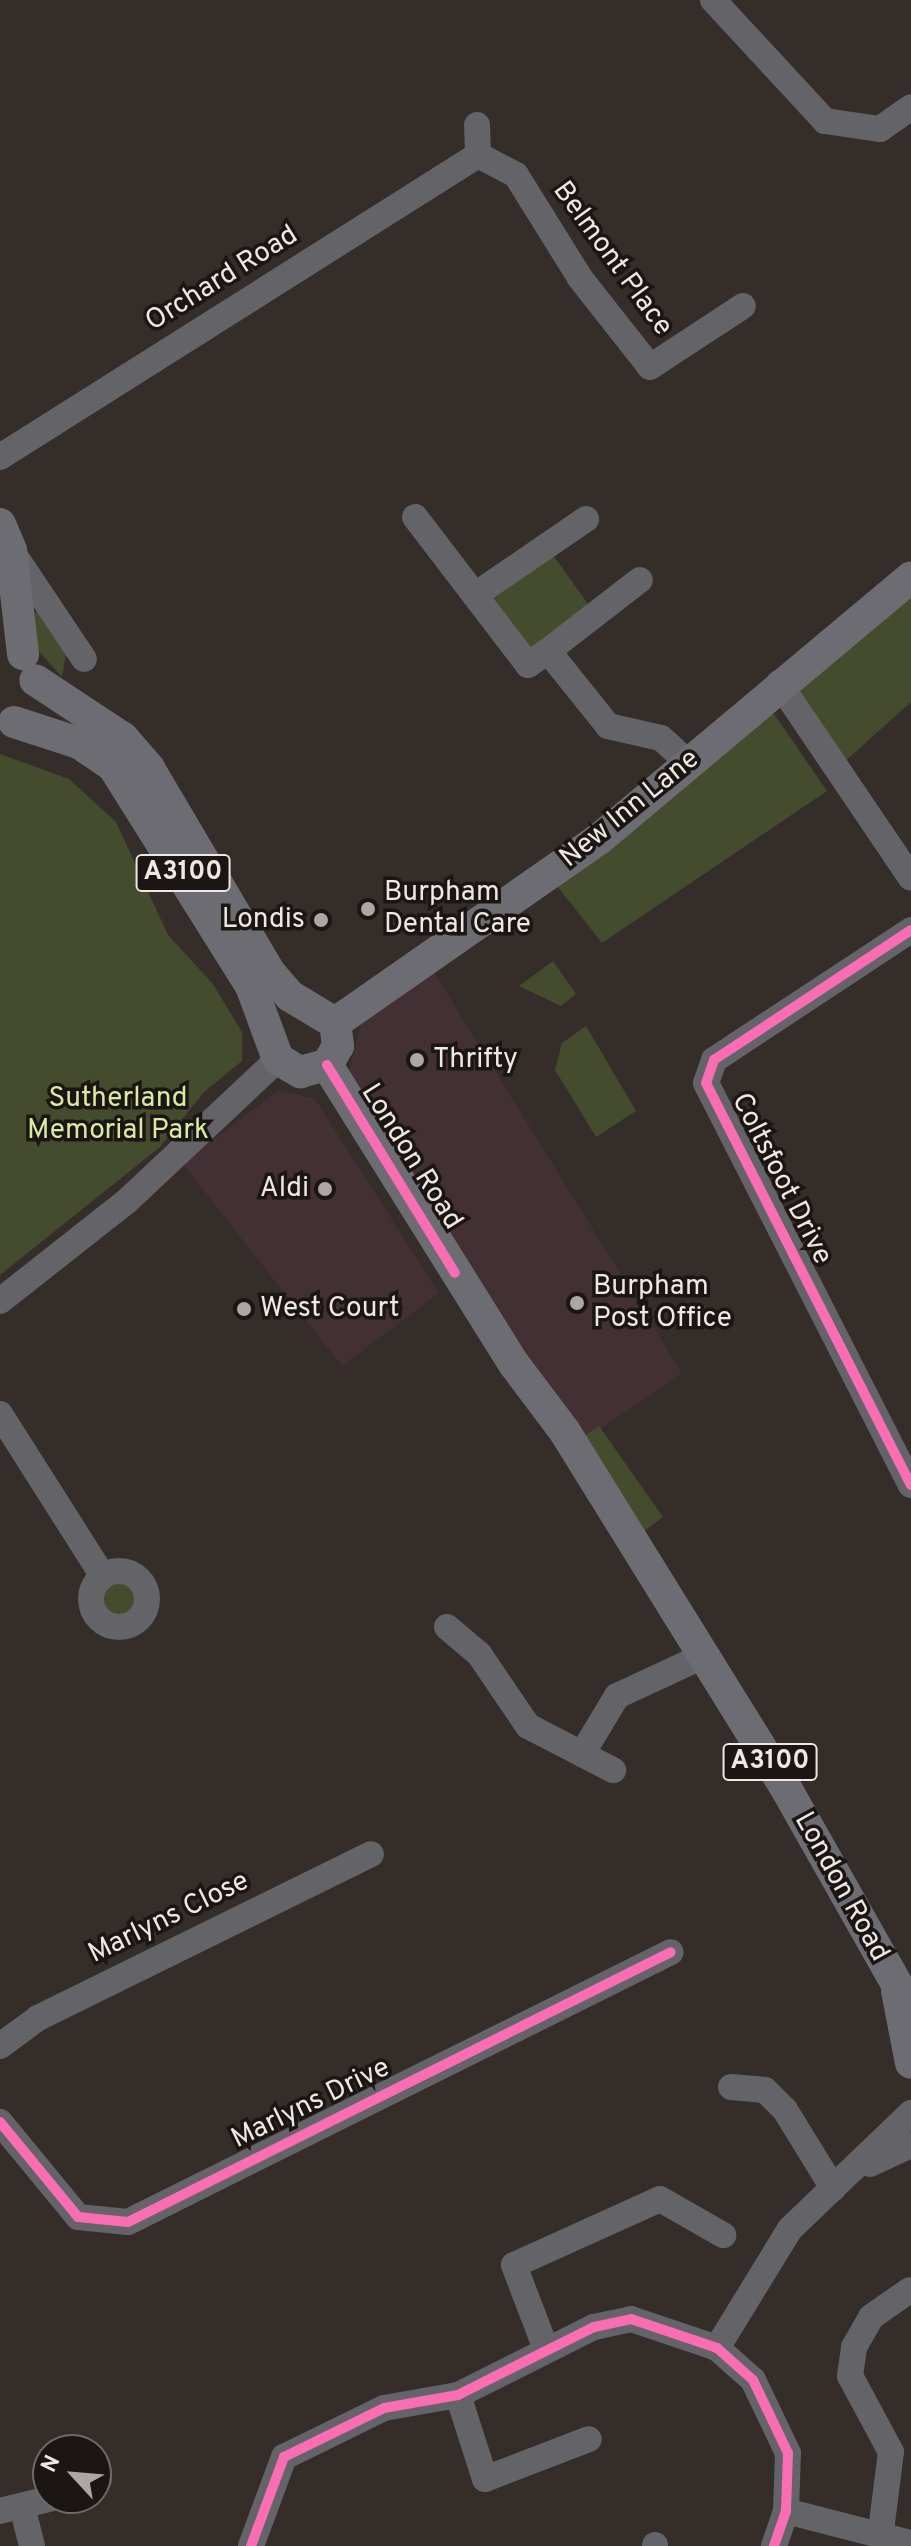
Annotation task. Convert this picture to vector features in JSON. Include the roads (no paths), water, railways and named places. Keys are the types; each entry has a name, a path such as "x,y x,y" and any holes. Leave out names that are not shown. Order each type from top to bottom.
{"main road":[{"path":"6,537 19,658 30,704 7,724"},
{"name":"New Inn Lane","path":"335,1023 599,839 690,764 779,683 911,577"},
{"name":"A3100","path":"19,658 88,712 149,768 270,973 306,1007"},
{"name":"A3100","path":"7,724 57,733 103,758 138,795 251,986 275,1051"},
{"path":"275,1051 279,1021 306,1007 335,1023"},
{"name":"London Road","path":"275,1051 300,1072 327,1065 338,1046 335,1023"},
{"name":"London Road","path":"327,1065 514,1364 513,1379 561,1452 629,1541 862,1916 904,2000 911,2063"}],"street":[{"path":"713,0 825,121 880,129 911,107"},
{"path":"477,125 478,155"},
{"name":"Belmont Place","path":"478,155 516,175 580,278 650,367 743,306"},
{"name":"Orchard Road","path":"0,457 478,155"},
{"path":"415,517 478,593 528,665 640,580"},
{"path":"478,593 586,519"},
{"path":"6,537 84,659"},
{"path":"548,651 608,726 661,738 690,764"},
{"path":"779,683 904,851 911,878"},
{"name":"Coltsfoot Drive","path":"911,930 714,1060 706,1083 911,1484"},
{"path":"0,1301 127,1201 275,1051"},
{"path":"0,1414 103,1576"},
{"path":"447,1627 479,1654 528,1726 613,1770"},
{"path":"582,1754 617,1696 703,1656"},
{"name":"Marlyns Close","path":"0,2046 38,2018 371,1854"},
{"name":"Marlyns Drive","path":"0,2122 78,2217 128,2222 671,1952"},
{"path":"731,2087 765,2090 842,2180"},
{"path":"717,2348 761,2265 911,2113"},
{"path":"842,2180 911,2145"},
{"path":"546,2349 514,2265 660,2199 723,2235"},
{"path":"881,2530 891,2452 850,2376 854,2347 871,2317 910,2290"},
{"path":"251,2546 284,2457 384,2408 458,2395 546,2349 631,2319 717,2348 753,2380 777,2417 788,2453 786,2511 774,2546"},
{"path":"458,2395 485,2479 589,2439"},
{"path":"32,2504 11,2510 32,2546"},
{"path":"786,2511 881,2530 911,2543"}],"place":[{"name":"Burpham Dental Care","path":"368,909"},
{"name":"Londis","path":"321,920"},
{"name":"Thrifty","path":"417,1060"},
{"name":"Aldi","path":"325,1189"},
{"name":"Burpham Post Office","path":"577,1303"},
{"name":"West Court","path":"244,1309"}],"park label":[{"name":"Sutherland Memorial Park","path":"118,1115"}]}
